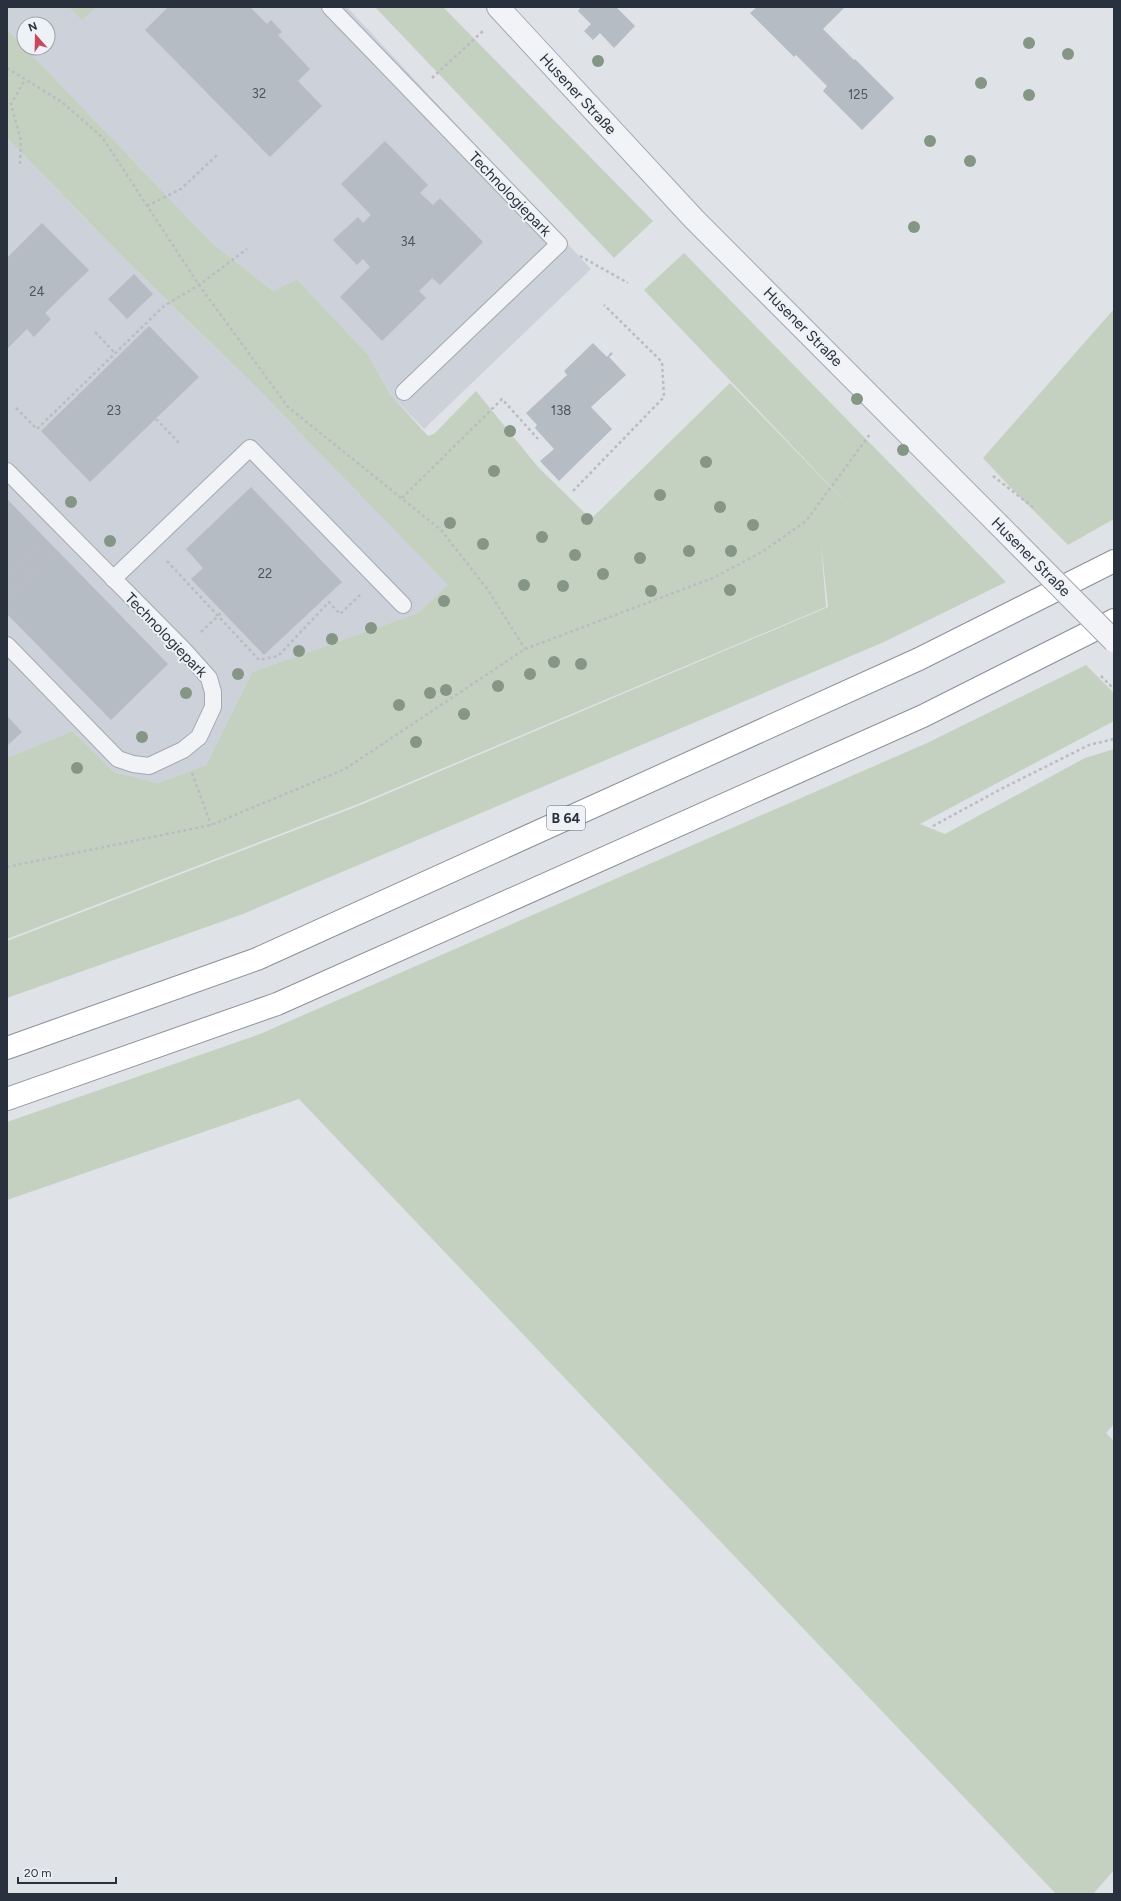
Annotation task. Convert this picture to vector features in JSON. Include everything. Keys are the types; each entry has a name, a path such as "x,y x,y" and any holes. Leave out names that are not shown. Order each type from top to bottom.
{"highway":[{"name":"B 64","path":"7,1048 257,958 919,659 1114,561"},
{"path":"7,1099 277,1004 923,716 1114,620"}],"street":[{"name":"Husener Straße","path":"500,10 694,220 1114,641"}],"lane":[{"name":"Technologiepark","path":"330,7 559,244 404,392"},
{"path":"113,579 250,448 403,605"},
{"name":"Technologiepark","path":"7,471 183,649 209,678 213,692 213,707 199,737 183,750 149,766 133,764 118,759 7,644"}],"path":[{"path":"414,94 500,10"},
{"path":"7,68 62,102 102,137 199,285 288,407 441,530 488,590 525,650"},
{"path":"20,164 21,141 11,104 25,80"},
{"path":"147,206 181,189 217,155"},
{"path":"559,244 628,283"},
{"path":"16,408 37,429 164,306 199,285 247,249"},
{"path":"573,490 664,397 662,362 604,305"},
{"path":"95,332 115,353"},
{"path":"402,498 502,399 538,439"},
{"path":"7,867 211,824 345,769 525,650 713,578 762,552 806,521 863,442 889,414"},
{"path":"156,420 180,444"},
{"path":"993,476 1034,508"},
{"path":"7,575 44,540"},
{"path":"150,544 259,660 278,656 329,602 340,614 365,590"},
{"path":"7,596 55,551"},
{"path":"1101,676 1114,690"},
{"path":"933,826 1001,789 1089,745 1114,739"},
{"path":"183,750 211,824"}],"shaded area":[{"path":"7,7 347,7 591,269 424,429 390,394 368,355 297,279 273,291 212,243 33,56 56,56 56,16 16,16 16,39 7,29"},
{"path":"7,138 140,274 255,386 449,585 418,613 252,672 206,765 158,783 114,772 72,731 7,758"}],"green space":[{"path":"69,7 96,7 82,20"},
{"path":"375,7 443,7 653,221 614,258"},
{"path":"7,29 16,38 16,56 33,56 212,243 273,291 297,279 368,355 390,394 428,436 434,434 476,391 538,467 591,519 730,383 852,509 644,290 684,253 1006,582 884,642 243,914 7,998 7,941 358,806 828,607 821,544 826,607 358,804 7,939 7,758 72,731 114,772 158,783 206,765 252,672 418,613 448,585 255,386 140,274 7,138"},
{"path":"1114,309 1114,519 1068,545 983,458"},
{"path":"1086,665 1114,693 1114,721 920,824 945,834 1085,758 1114,749 1114,1424 1106,1433 1114,1441 1114,1870 1093,1894 1056,1894 299,1099 7,1200 7,1122 260,1034 927,743"}],"building":[{"path":"168,7 250,7 267,24 271,20 282,32 278,35 310,69 298,81 322,106 270,157 145,30"},
{"path":"581,7 616,7 635,26 614,48 600,33 593,40 584,31 591,24 578,11"},
{"path":"757,7 845,7 823,29 894,98 862,130 823,91 827,86 796,55 794,57 750,13"},
{"path":"385,141 428,185 420,193 433,205 440,198 483,242 440,285 432,278 419,291 426,298 382,341 340,297 370,267 363,259 357,265 333,240 358,217 363,223 371,215 341,184"},
{"path":"42,223 89,270 45,313 51,319 34,337 27,329 7,349 7,258"},
{"path":"134,274 153,294 127,319 108,299"},
{"path":"149,326 199,377 90,482 41,431"},
{"path":"593,343 607,357 611,352 613,354 609,357 626,375 591,407 612,429 559,481 540,461 554,449 535,428 537,425 526,413 567,375 564,371"},
{"path":"251,487 342,582 264,655 191,579 203,568 186,549"},
{"path":"7,499 168,664 111,720 7,614"},
{"path":"7,716 22,732 7,746"}]}
